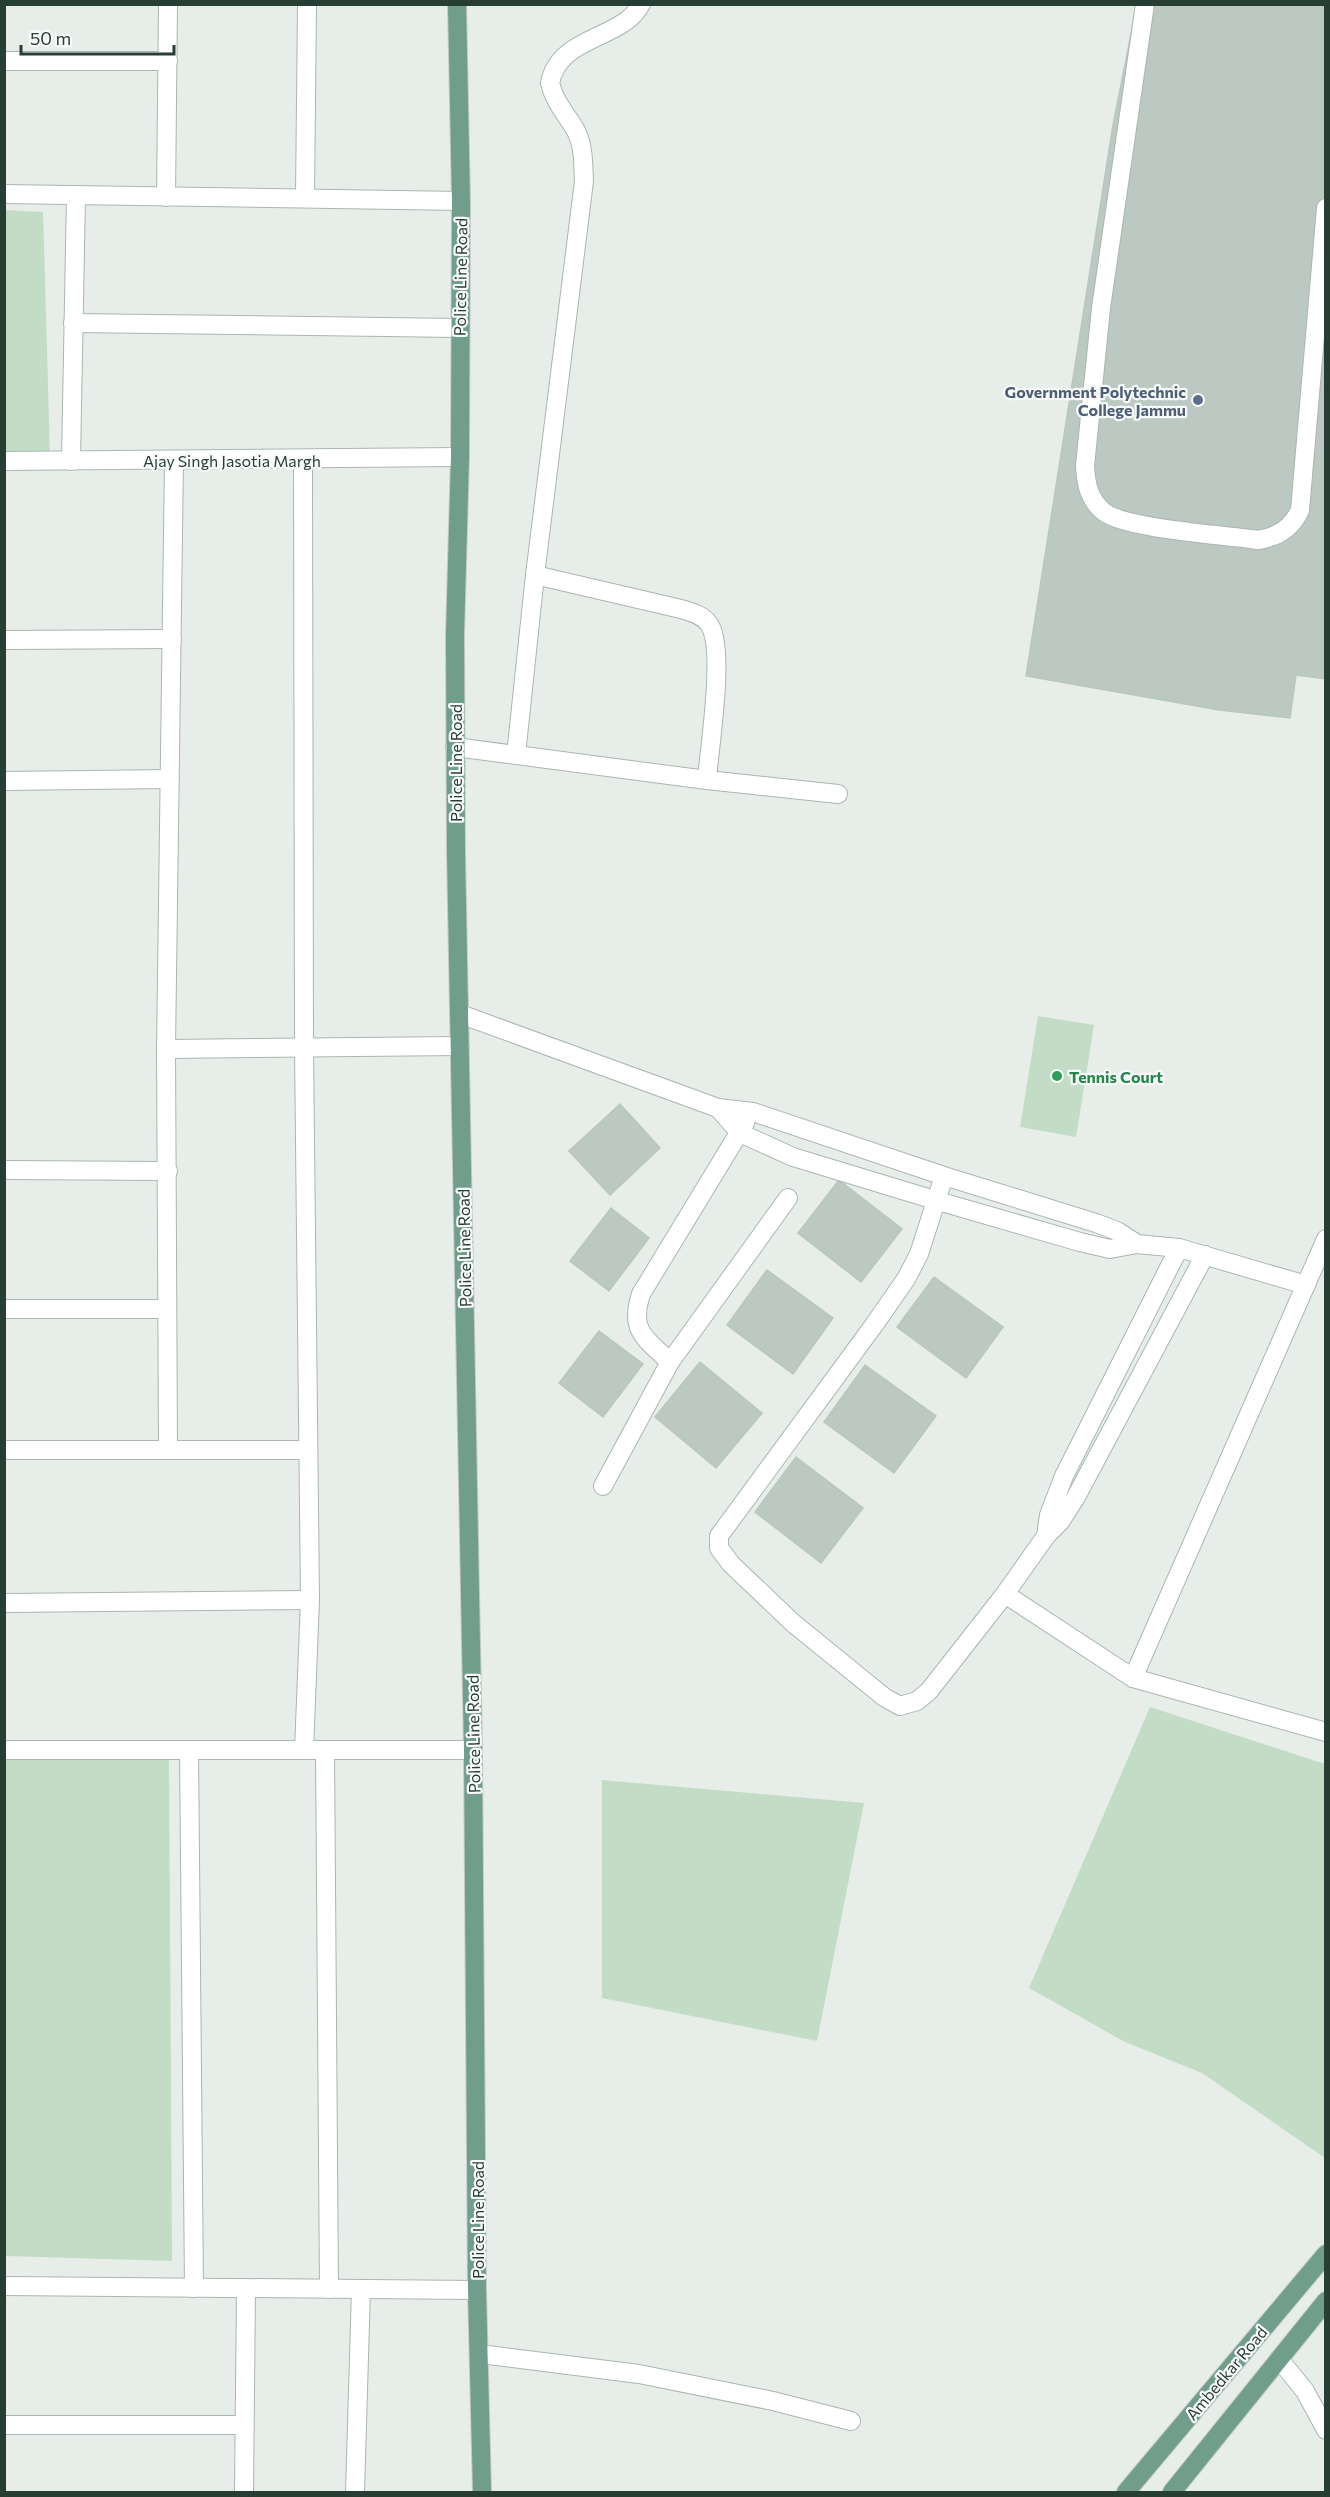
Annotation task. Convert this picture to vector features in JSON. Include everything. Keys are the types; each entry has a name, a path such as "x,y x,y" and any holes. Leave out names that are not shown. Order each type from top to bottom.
{"main road":[{"name":"Police Line Road","path":"457,4 461,201 460,457 455,635 455,747 474,1750 477,2290 482,2493"},
{"name":"Ambedkar Road","path":"1126,2493 1326,2254"},
{"path":"1172,2493 1326,2301"}],"street":[{"path":"166,197 168,4"},
{"path":"305,198 307,4"},
{"path":"516,755 535,575 584,181 578,136 562,111 550,83 554,69 569,53 633,15 641,4"},
{"path":"1145,4 1101,308 1085,466 1086,483 1091,498 1104,512 1117,519 1138,524 1258,540 1276,536 1296,518 1300,510 1326,208"},
{"path":"4,61 168,61"},
{"path":"4,194 461,201"},
{"path":"71,461 76,195"},
{"path":"73,323 459,328"},
{"name":"Ajay Singh Jasotia Margh","path":"4,460 303,460 460,457"},
{"path":"168,1450 166,1049 174,460"},
{"path":"303,460 304,1048 310,1600 304,1750"},
{"path":"535,575 681,609 696,614 709,623 713,632 717,660 706,780"},
{"path":"4,640 172,639"},
{"path":"455,747 706,780 838,794"},
{"path":"4,781 170,779"},
{"path":"460,1014 718,1108 753,1112 1118,1231 1137,1244"},
{"path":"166,1049 460,1046"},
{"path":"718,1108 740,1133 793,1157 938,1201 1110,1249 1137,1244 1179,1248 1306,1285"},
{"path":"670,1362 640,1331 636,1321 636,1307 641,1294 753,1112"},
{"path":"4,1170 168,1171"},
{"path":"944,1176 938,1201 919,1254 906,1279 719,1536 719,1548 731,1564 793,1623 884,1697 900,1706 917,1701 929,1691 1005,1594 1046,1536 1060,1522 1076,1497 1205,1255"},
{"path":"603,1486 670,1362 788,1198"},
{"path":"1133,1678 1326,1239"},
{"path":"1046,1536 1049,1515 1064,1476 1179,1248"},
{"path":"4,1309 167,1309"},
{"path":"4,1450 308,1450"},
{"path":"1005,1594 1133,1678 1326,1732"},
{"path":"4,1603 310,1600"},
{"path":"4,1750 474,1750"},
{"path":"189,1750 194,2288"},
{"path":"325,1750 329,2289"},
{"path":"4,2286 477,2290"},
{"path":"244,2493 246,2288"},
{"path":"355,2493 361,2289"},
{"path":"480,2354 639,2374 772,2401 851,2421"},
{"path":"1279,2359 1305,2391 1326,2430"},
{"path":"4,2424 244,2425"}],"green space":[{"path":"4,210 43,212 50,454 5,455"},
{"name":"Tennis Court","path":"1038,1016 1094,1025 1076,1137 1020,1127"},
{"path":"1150,1707 1325,1764 1325,2158 1202,2073 1125,2042 1029,1988"},
{"path":"5,1746 169,1749 172,2261 5,2256"},
{"path":"602,1780 864,1803 817,2041 602,1998"}],"building":[{"name":"Government Polytechnic College Jammu","path":"1137,4 1326,4 1326,679 1296,675 1290,718 1219,710 1026,676 1113,125"},
{"path":"620,1104 660,1148 610,1195 569,1151"},
{"path":"839,1180 902,1229 861,1282 798,1233"},
{"path":"611,1208 649,1238 609,1291 570,1261"},
{"path":"767,1270 833,1318 793,1374 727,1325"},
{"path":"934,1277 1003,1327 966,1378 897,1327"},
{"path":"599,1331 643,1364 603,1417 559,1383"},
{"path":"700,1362 762,1413 716,1468 655,1417"},
{"path":"865,1365 936,1416 894,1473 824,1422"},
{"path":"796,1457 863,1508 821,1563 755,1512"}],"place":[{"name":"Government Polytechnic College Jammu","path":"1198,400"},
{"name":"Tennis Court","path":"1057,1076"}]}
